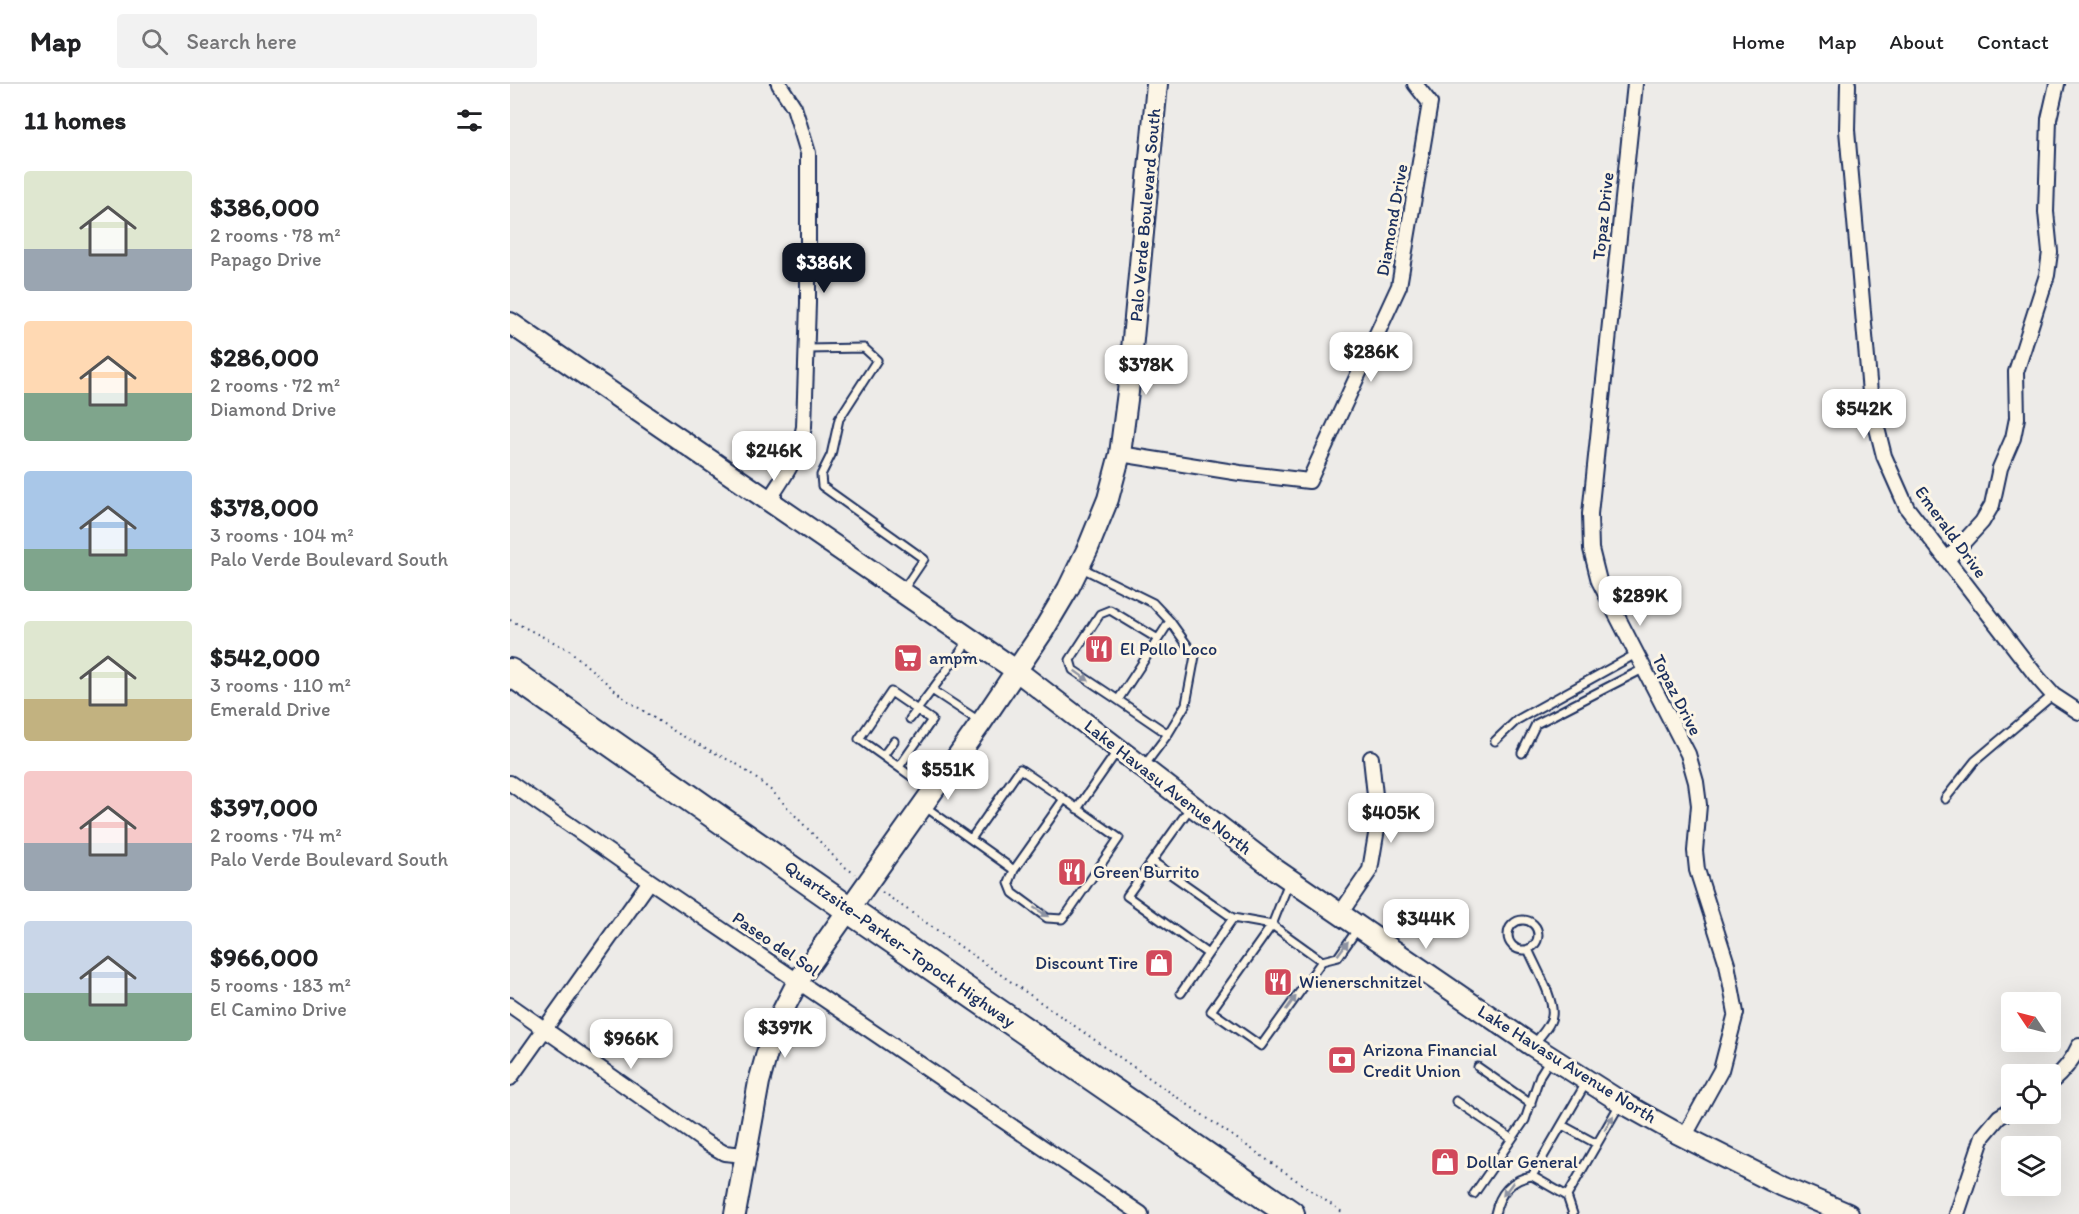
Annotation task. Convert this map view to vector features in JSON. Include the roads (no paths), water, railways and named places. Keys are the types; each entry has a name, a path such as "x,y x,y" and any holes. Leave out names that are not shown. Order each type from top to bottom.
{"highway":[{"name":"Quartzsite–Parker–Topock Highway","path":"510,672 1290,1214"}],"main road":[{"name":"Palo Verde Boulevard South","path":"735,1214 759,1082 774,1028 798,981 1017,671 1079,567 1108,499 1120,454 1128,392 1157,84"},
{"name":"Lake Havasu Avenue North","path":"510,323 1017,671 1290,880 1533,1046 1621,1102 1684,1137 1782,1186 1848,1214"}],"street":[{"path":"768,501 790,468 800,446 804,427 807,349 808,153 794,107 780,84"},
{"name":"Diamond Drive","path":"1120,454 1240,473 1309,481 1399,286 1430,104 1415,84"},
{"name":"Topaz Drive","path":"1635,84 1590,514 1591,549 1599,581 1688,754 1696,782 1699,805 1695,851 1697,870 1727,964 1736,1013 1721,1070 1684,1137"},
{"name":"Emerald Drive","path":"1848,84 1847,130 1871,404 1884,456 1907,508 2053,695 2079,712"},
{"path":"1947,560 1982,522 1992,505 2000,468 2013,438 2017,418 2016,372 2047,274 2050,252 2046,212 2048,142 2049,119 2057,84"},
{"path":"1340,914 1370,870 1378,823 1371,758"},
{"name":"Paseo del Sol","path":"510,783 650,881 1142,1214"},
{"path":"510,1078 650,881"},
{"path":"510,1005 705,1142 724,1153 745,1155"},
{"path":"2061,1072 2079,1046"},
{"path":"1957,1214 1983,1136 2001,1116"}],"lane":[{"path":"807,349 864,348 877,360 839,419 831,455 821,475 822,486 924,559 901,592"},
{"path":"1079,567 1153,603 1170,621 1195,656 1186,704 1143,768"},
{"path":"1158,639 1110,610 1100,614 1070,660 1073,670 1168,734"},
{"path":"1118,700 1170,621"},
{"path":"910,719 970,639"},
{"path":"1496,741 1517,720 1636,654"},
{"path":"1522,753 1536,724 1643,669"},
{"path":"932,690 981,723"},
{"path":"899,767 932,720 891,692 859,739 899,767 971,839 1014,870"},
{"path":"1945,799 1975,761 2053,695"},
{"path":"883,756 894,741"},
{"path":"1077,809 1119,749"},
{"path":"971,839 1020,769 1119,838 1062,919 1047,918 1013,893 1009,883 1014,870 1064,800"},
{"path":"1191,806 1126,896 1208,954"},
{"path":"1152,861 1233,918 1272,925 1322,961"},
{"path":"1290,880 1272,925 1211,1011 1261,1046 1322,961 1338,957 1359,927"},
{"path":"1181,993 1233,918"},
{"path":"1520,921 1532,923 1538,932 1535,944 1528,949 1515,948 1508,938 1511,927 1520,921"},
{"path":"1528,949 1552,1005 1552,1018 1533,1046"},
{"path":"1474,1194 1526,1120 1540,1075 1551,1057"},
{"path":"1478,1067 1531,1104"},
{"path":"1532,1176 1588,1081"},
{"path":"1456,1101 1512,1139"},
{"path":"1567,1196 1621,1102"},
{"path":"1562,1125 1596,1144"},
{"path":"1495,1214 1496,1208 1510,1185 1519,1178 1532,1176 1567,1196 1573,1214"}],"place":[{"name":"El Pollo Loco","path":"1099,649"},
{"name":"ampm","path":"908,658"},
{"name":"Green Burrito","path":"1072,872"},
{"name":"Discount Tire","path":"1159,963"},
{"name":"Wienerschnitzel","path":"1278,982"},
{"name":"Arizona Financial Credit Union","path":"1342,1060"},
{"name":"Dollar General","path":"1445,1162"}]}
